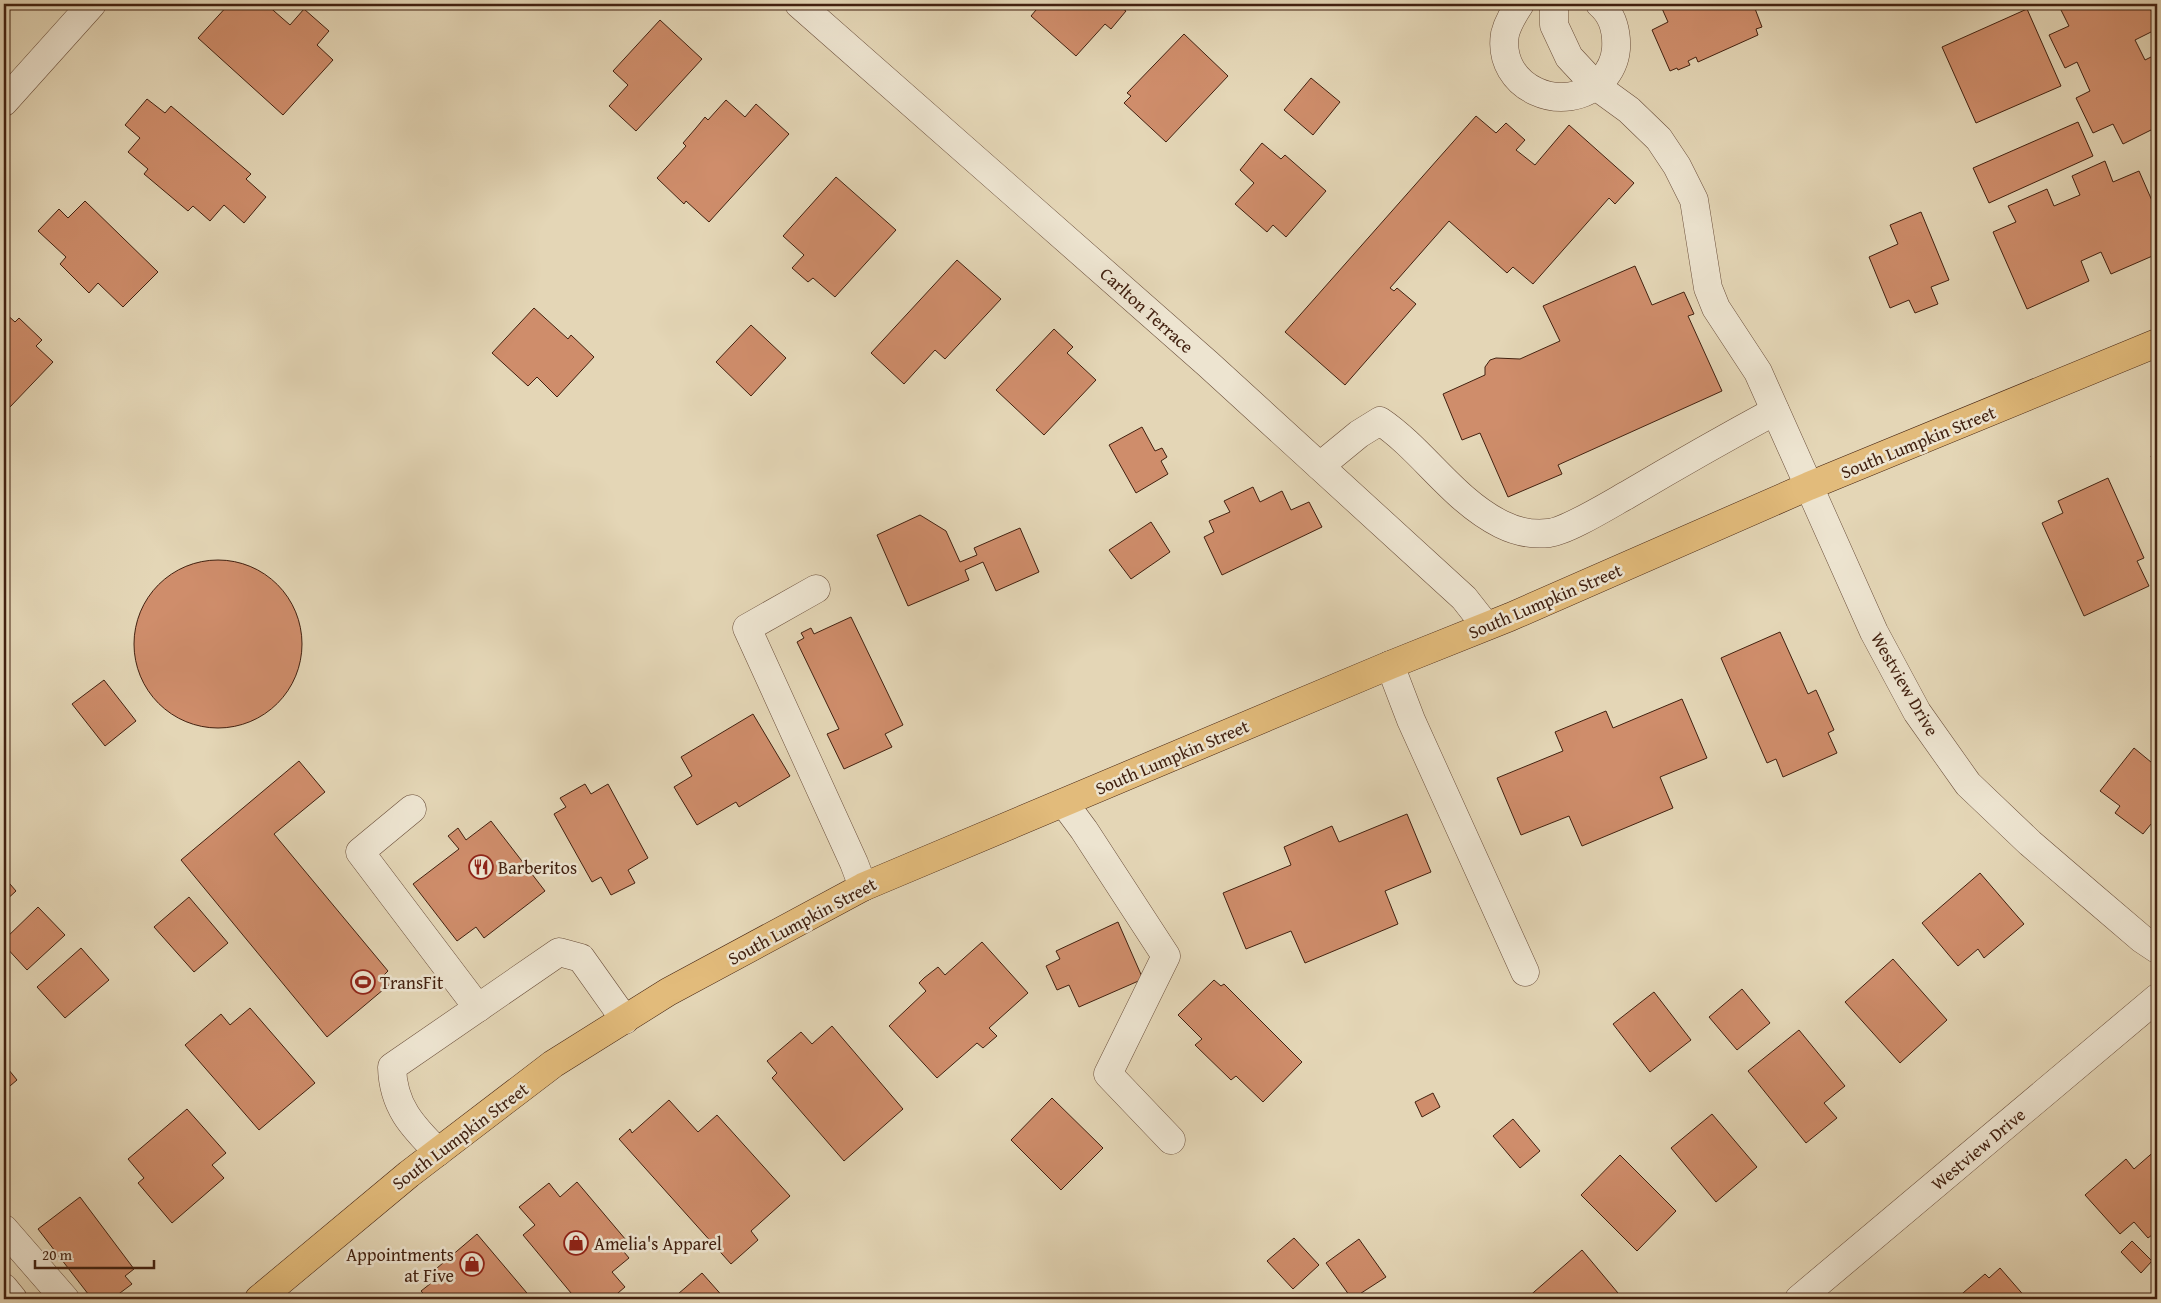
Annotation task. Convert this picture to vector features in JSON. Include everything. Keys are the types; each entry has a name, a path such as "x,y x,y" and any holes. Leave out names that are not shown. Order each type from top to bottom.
{"main road":[{"name":"South Lumpkin Street","path":"259,1299 393,1186 553,1064 668,992 863,887 1486,626 1809,486 2157,343"}],"street":[{"path":"4,102 92,4"},
{"name":"Carlton Terrace","path":"798,4 1015,192 1320,466 1464,598 1486,626"},
{"path":"1520,4 1510,18 1505,35 1506,54 1513,71 1525,85 1541,94 1559,98 1577,96 1596,86 1606,74 1615,58 1617,40 1613,22 1600,4"},
{"name":"Westview Drive","path":"1554,4 1554,25 1569,57 1596,86 1629,110 1659,139 1677,166 1694,200 1708,288 1716,308 1758,372 1874,632 1917,712 1968,784 2058,868 2142,939 2157,949"},
{"path":"1320,466 1359,434 1380,421 1398,433 1471,504 1501,524 1528,533 1550,533 1590,516 1775,411"},
{"path":"816,589 747,628 863,887"},
{"path":"1390,665 1411,720 1525,972"},
{"path":"1064,803 1084,830 1166,956 1108,1074 1171,1140"},
{"path":"412,809 360,852 478,1008"},
{"path":"438,1152 410,1124 392,1086 392,1067 559,952 581,958 625,1020"},
{"name":"Westview Drive","path":"1799,1299 2157,998"},
{"path":"4,1229 65,1299"},
{"path":"4,1288 13,1299"}],"building":[{"path":"229,4 266,4 290,25 304,9 329,31 317,45 333,60 283,115 198,38"},
{"path":"1041,4 1123,4 1120,7 1126,11 1111,29 1105,24 1076,56 1031,16"},
{"path":"1660,4 1747,4 1749,7 1754,6 1762,27 1756,29 1758,35 1698,62 1696,57 1688,61 1690,65 1670,71 1652,30 1668,22"},
{"path":"2058,4 2148,4 2157,23 2157,29 2135,40 2145,60 2157,54 2157,127 2123,144 2113,124 2093,133 2076,98 2090,91 2077,62 2065,68 2049,35 2069,26"},
{"path":"2027,9 2061,86 1976,123 1942,47"},
{"path":"660,20 702,59 636,131 609,106 628,85 613,71"},
{"path":"1184,34 1228,76 1166,142 1124,103 1131,96 1127,93"},
{"path":"1311,78 1340,102 1313,135 1284,110"},
{"path":"147,99 165,113 171,106 251,174 246,179 266,197 244,223 224,205 210,221 193,206 188,211 144,174 148,169 128,152 140,138 125,125"},
{"path":"726,100 745,117 756,104 789,134 709,222 686,201 684,204 657,178 686,146 683,143 705,117 708,120"},
{"path":"1476,116 1496,133 1506,123 1525,140 1516,150 1535,165 1569,125 1634,183 1615,204 1609,198 1533,284 1513,267 1507,273 1449,221 1390,288 1394,291 1397,288 1416,304 1345,385 1285,332"},
{"path":"2078,122 2093,156 1989,203 1973,168"},
{"path":"1262,143 1281,159 1285,155 1326,191 1286,237 1273,225 1267,232 1235,204 1254,183 1240,170"},
{"path":"2105,161 2113,182 2139,171 2157,212 2157,254 2111,274 2101,252 2081,261 2089,281 2027,309 1993,232 2016,222 2008,206 2047,189 2054,206 2080,195 2072,176"},
{"path":"836,177 896,230 835,297 813,278 808,282 792,268 804,255 783,236"},
{"path":"85,201 158,272 123,307 98,283 89,293 60,264 66,257 38,231 59,209 68,218"},
{"path":"1921,212 1949,280 1931,287 1938,304 1915,313 1909,300 1890,308 1869,257 1898,244 1890,225"},
{"path":"957,260 1001,299 945,359 935,350 904,384 871,353"},
{"path":"1635,266 1652,305 1684,292 1694,314 1688,316 1722,391 1558,465 1562,474 1508,497 1480,433 1462,440 1443,394 1485,375 1485,367 1490,360 1496,358 1520,359 1560,341 1543,306"},
{"path":"534,308 568,339 571,335 594,357 557,397 537,377 528,386 492,353"},
{"path":"4,312 15,322 19,318 42,340 36,346 53,362 10,407 4,402"},
{"path":"751,325 786,358 751,396 716,362"},
{"path":"1054,329 1073,347 1067,353 1096,380 1044,435 996,390"},
{"path":"1142,427 1155,451 1162,448 1167,457 1161,461 1168,474 1136,493 1109,445"},
{"path":"2157,454 2157,472 2151,456"},
{"path":"2108,478 2144,558 2137,561 2149,586 2084,616 2042,523 2063,513 2058,501"},
{"path":"1253,487 1260,502 1282,491 1291,510 1309,502 1322,527 1222,575 1204,537 1214,532 1209,521 1230,512 1224,501"},
{"path":"920,515 946,531 960,562 977,555 974,548 1020,528 1039,572 996,591 983,562 965,570 969,580 908,606 877,535"},
{"path":"1151,522 1170,552 1131,579 1109,550"},
{"path":"218,560 242,564 258,570 283,591 292,604 298,620 302,644 298,668 292,684 271,709 258,718 242,724 218,728 194,724 178,718 153,697 144,684 138,668 134,644 138,620 144,604 165,579 178,570 194,564"},
{"path":"851,617 903,725 885,734 892,747 844,769 827,734 839,729 797,642 804,638 801,633 811,628 814,634"},
{"path":"1780,632 1808,694 1816,690 1834,730 1828,733 1837,753 1783,777 1776,759 1767,763 1721,658"},
{"path":"104,680 136,721 105,746 72,704"},
{"path":"1682,699 1707,758 1660,777 1673,808 1582,846 1569,816 1521,835 1497,778 1563,751 1555,732 1606,711 1613,728"},
{"path":"753,714 790,776 739,807 736,802 697,825 674,787 692,776 681,757"},
{"path":"2134,748 2157,767 2157,829 2151,824 2143,834 2115,813 2120,806 2100,791"},
{"path":"299,761 325,792 274,834 388,971 383,976 390,984 327,1037 181,860"},
{"path":"585,784 591,794 608,784 648,858 628,870 635,883 611,895 601,877 592,882 554,814 566,807 560,798"},
{"path":"1407,814 1431,872 1385,891 1398,924 1305,963 1291,931 1246,949 1223,893 1291,865 1284,847 1332,826 1339,842"},
{"name":"Barberitos","path":"491,821 545,891 484,938 476,927 457,941 413,884 459,849 448,836 458,828 466,840"},
{"path":"1980,873 2024,924 1984,958 1978,949 1958,966 1922,923"},
{"path":"4,877 16,891 4,902"},
{"path":"189,897 228,943 194,972 154,927"},
{"path":"38,907 65,935 27,970 4,945 4,940"},
{"path":"1118,922 1143,979 1079,1007 1069,985 1057,990 1046,966 1060,959 1056,951"},
{"path":"982,942 1028,993 989,1028 997,1036 983,1048 977,1043 937,1078 889,1026 926,991 919,983 924,978 938,967 945,975"},
{"path":"81,948 109,980 65,1018 37,987"},
{"path":"1893,959 1947,1020 1900,1063 1845,1002"},
{"path":"1214,980 1221,986 1224,984 1302,1062 1263,1102 1236,1076 1231,1080 1195,1045 1202,1039 1178,1015"},
{"path":"1742,989 1770,1023 1737,1050 1709,1017"},
{"path":"1654,992 1691,1040 1650,1072 1613,1024"},
{"path":"250,1008 315,1083 259,1130 185,1045 221,1014 230,1025"},
{"path":"832,1026 903,1109 844,1161 772,1078 777,1073 767,1061 801,1032 812,1044"},
{"path":"1799,1030 1845,1086 1824,1103 1837,1118 1806,1143 1748,1071"},
{"path":"4,1064 17,1080 4,1091"},
{"path":"1433,1093 1440,1107 1422,1117 1415,1102"},
{"path":"1052,1098 1103,1148 1061,1190 1011,1140"},
{"path":"669,1100 698,1132 717,1115 790,1196 751,1231 758,1240 731,1264 619,1139 630,1129 632,1133"},
{"path":"187,1109 226,1153 212,1165 224,1178 172,1223 138,1183 144,1178 128,1159"},
{"path":"1712,1114 1757,1167 1716,1202 1671,1148"},
{"path":"1513,1119 1540,1151 1520,1168 1493,1136"},
{"path":"2157,1149 2157,1231 2148,1238 2134,1222 2120,1234 2085,1195 2126,1159 2134,1169"},
{"path":"1620,1155 1676,1211 1637,1251 1581,1195"},
{"name":"Amelia's Apparel","path":"577,1182 626,1240 619,1246 629,1258 612,1272 625,1287 611,1299 576,1299 523,1235 535,1225 519,1207 549,1183 560,1197"},
{"path":"80,1197 134,1269 125,1276 132,1284 112,1299 92,1299 38,1229"},
{"name":"Appointments at Five","path":"477,1234 532,1299 428,1299 421,1291 435,1280 430,1274"},
{"path":"1294,1238 1319,1265 1293,1289 1267,1261"},
{"path":"1359,1239 1386,1277 1352,1299 1326,1263"},
{"path":"2132,1241 2152,1261 2141,1273 2121,1252"},
{"path":"1582,1250 1618,1293 1610,1299 1526,1299"},
{"path":"2000,1268 2027,1299 1956,1299 1985,1274 1989,1278"},
{"path":"702,1273 725,1299 672,1299 685,1288"}],"place":[{"name":"Barberitos","path":"481,867"},
{"name":"TransFit","path":"363,982"},
{"name":"Amelia's Apparel","path":"576,1243"},
{"name":"Appointments at Five","path":"472,1264"}]}
